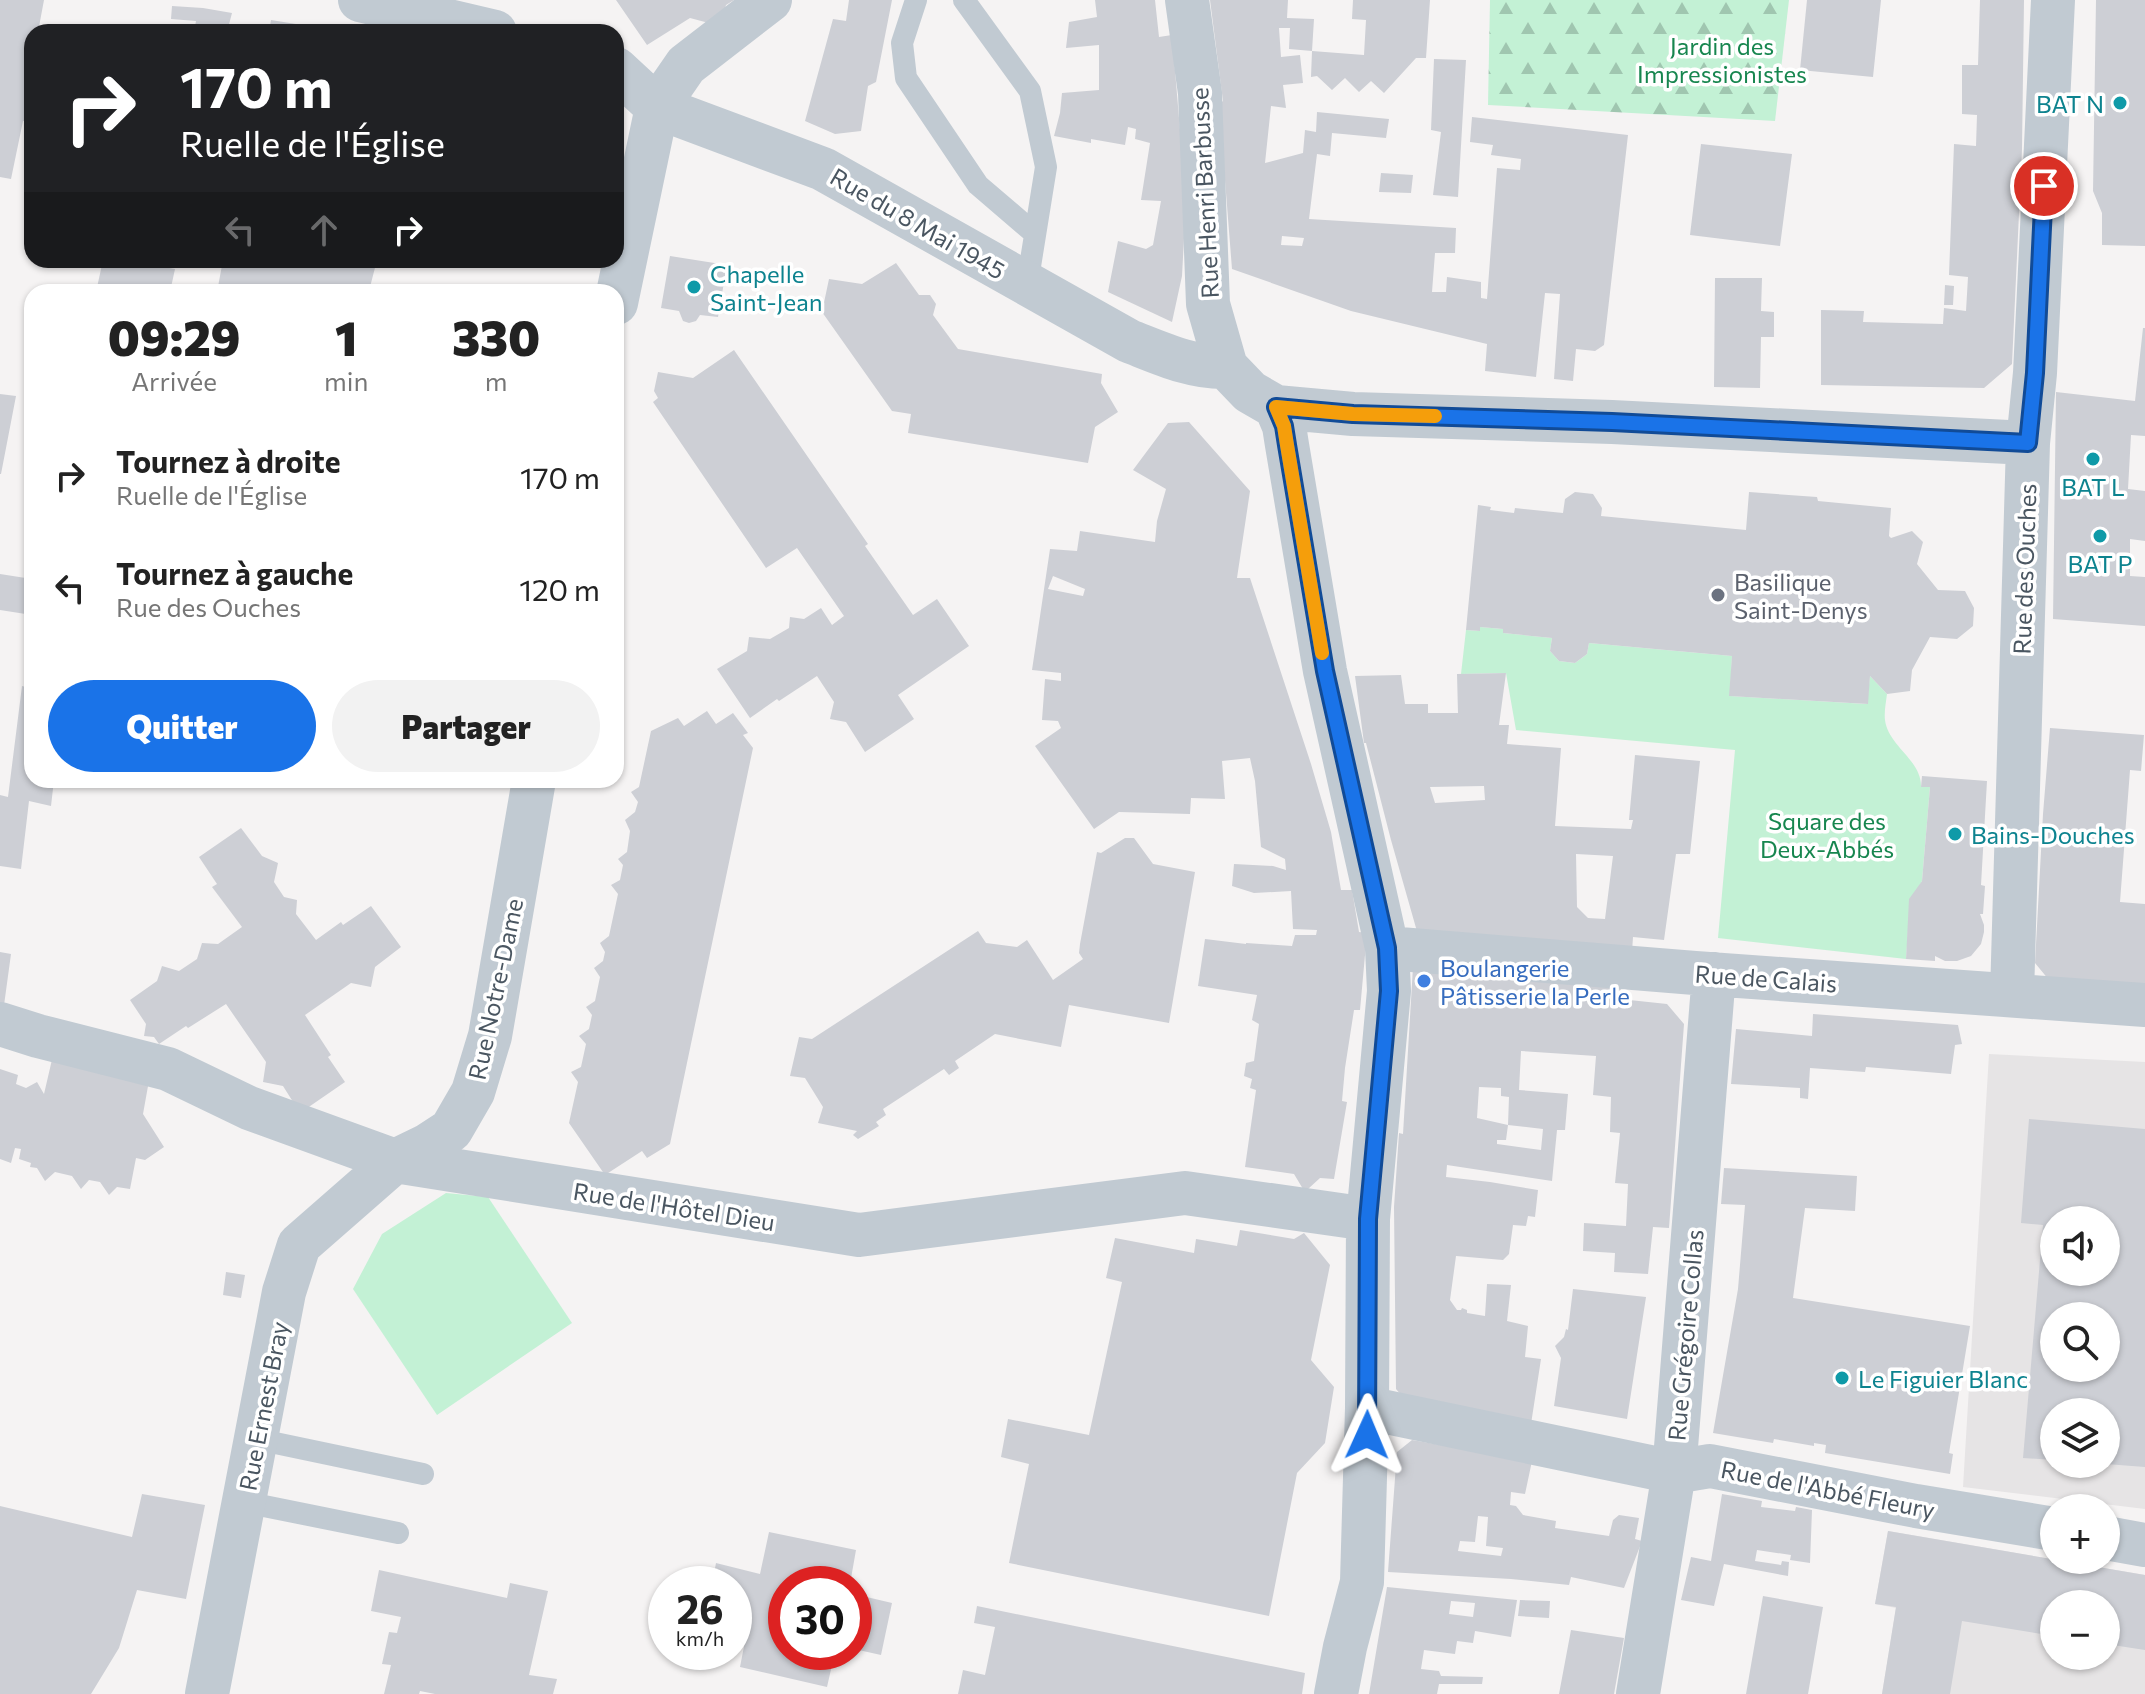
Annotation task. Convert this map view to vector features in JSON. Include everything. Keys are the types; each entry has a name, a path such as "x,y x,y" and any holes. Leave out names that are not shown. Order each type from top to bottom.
{"street":[{"path":"360,0 461,24"},
{"path":"624,265 657,107 686,65 770,0"},
{"name":"Rue Henri Barbusse","path":"1187,0 1200,93 1208,304 1226,367"},
{"name":"Rue des Ouches","path":"2012,995 2028,443 2035,373 2053,0"},
{"name":"Rue du 8 Mai 1945","path":"624,76 657,107 823,169 1129,341 1210,368 1226,367"},
{"path":"1226,367 1250,392 1276,407 1353,414 1612,422 2028,443"},
{"path":"1276,407 1284,426 1325,671 1387,948 1389,991 1368,1219 1362,1582 1336,1694"},
{"name":"Rue Notre-Dame","path":"395,1161 451,1130 473,1092 490,1036 533,788"},
{"name":"Rue de Calais","path":"1387,948 2145,1005"},
{"name":"Rue Grégoire Collas","path":"1638,1694 1674,1472 1714,974"},
{"name":"Rue de l'Hôtel Dieu","path":"0,1024 168,1069 249,1108 395,1161 859,1235 1185,1193 1368,1219"},
{"name":"Rue Ernest Bray","path":"207,1694 284,1292 299,1245 395,1161"},
{"name":"Rue de l'Abbé Fleury","path":"1367,1408 1674,1472 1710,1466 2040,1527"},
{"path":"2120,1541 2145,1545"}],"lane":[{"path":"916,0 902,43 906,78 978,185 1034,233"},
{"path":"964,0 1030,91 1046,167 1027,285"},
{"path":"256,1439 423,1474"},
{"path":"244,1502 398,1533"}],"shaded area":[{"path":"1989,1054 2145,1062 2145,1509 2120,1506 2120,1494 2040,1496 1963,1487"},
{"path":"1888,1531 2040,1557 2040,1574 2120,1574 2120,1571 2145,1575 2145,1694 1882,1694 1896,1608 1875,1604"}],"green space":[{"name":"Jardin des Impressionistes","path":"1490,0 1789,0 1775,121 1488,105"},
{"name":"Square des Deux-Abbés","path":"1480,627 1503,629 1503,633 1552,638 1550,651 1559,661 1575,663 1587,654 1589,643 1732,656 1730,696 1867,704 1870,676 1887,694 1887,729 1916,769 1921,787 1930,787 1922,881 1910,902 1906,959 1718,938 1735,750 1516,730 1506,673 1461,674 1466,630 1480,631"},
{"path":"446,1193 488,1197 572,1323 437,1415 353,1289 382,1234"}],"building":[{"path":"0,0 44,0 40,24 24,24 24,121 11,179 0,177"},
{"path":"616,0 734,0 726,5 720,26 690,18 647,45"},
{"path":"849,0 892,0 876,82 868,86 861,131 835,134 805,121 833,19 846,21"},
{"path":"1095,0 1155,0 1159,37 1172,35 1186,201 1182,276 1172,322 1108,292 1118,241 1146,249 1153,245 1161,201 1141,200 1150,143 1135,139 1136,129 1128,127 1125,145 1054,136 1062,93 1099,90 1099,45 1066,48 1069,22 1097,17"},
{"path":"1210,0 1288,0 1287,18 1314,19 1312,51 1289,49 1290,28 1279,28 1281,57 1300,55 1303,83 1283,85 1286,108 1271,106 1265,163 1303,153 1305,130 1316,132 1317,112 1389,119 1386,138 1332,133 1330,156 1317,154 1309,219 1456,228 1455,253 1435,253 1432,292 1446,292 1447,277 1481,282 1481,298 1487,299 1497,168 1520,170 1521,159 1491,155 1493,145 1470,142 1472,117 1628,135 1604,345 1595,351 1576,349 1573,381 1554,379 1560,294 1545,293 1536,377 1485,371 1487,344 1351,311 1232,269 1219,104 1223,101","holes":["1282,236 1304,238 1302,246 1281,245"]},
{"path":"1353,0 1430,0 1426,58 1416,58 1384,93 1371,81 1359,92 1345,78 1332,90 1317,76 1311,77 1312,51 1364,55 1366,20 1352,19"},
{"path":"1807,0 1881,0 1873,77 1800,70"},
{"path":"1980,0 2024,0 2022,149 2012,364 1984,388 1821,385 1821,310 1864,311 1863,322 1943,324 1944,308 1966,311 1968,277 1949,275 1954,144 1976,146 1977,115 1962,114 1962,65 1978,65"},
{"name":"BAT N","path":"2096,0 2145,0 2145,246 2102,245 2102,213 2093,191"},
{"path":"172,6 232,13 229,24 195,24 196,21 171,19"},
{"path":"271,20 296,24 270,24"},
{"path":"1434,59 1466,60 1458,197 1433,195 1441,132 1431,130"},
{"path":"1701,144 1792,154 1780,246 1690,235"},
{"path":"1381,173 1413,175 1411,193 1379,192"},
{"name":"Chapelle Saint-Jean","path":"670,256 727,265 718,317 700,315 696,321 689,323 683,321 679,311 661,308"},
{"path":"896,263 919,295 930,295 936,304 933,315 958,349 1102,374 1101,383 1118,412 1095,427 1088,463 908,433 911,414 892,411 822,312 829,279 862,284"},
{"path":"101,268 175,269 172,284 98,284"},
{"path":"222,268 375,268 371,284 218,284"},
{"path":"1715,278 1762,278 1761,311 1774,312 1774,337 1761,337 1760,388 1714,387"},
{"path":"1945,285 1954,286 1953,305 1944,305"},
{"path":"2143,328 2145,436 2131,435 2128,489 2145,491 2145,541 2130,539 2130,576 2145,577 2145,626 2053,619 2056,392 2135,401"},
{"path":"734,350 868,544 865,546 913,615 937,599 969,646 898,695 914,719 865,752 846,722 830,719 834,702 817,676 750,718 717,669 747,651 749,637 770,639 789,628 790,617 804,619 821,608 832,625 844,616 797,548 766,568 653,402 658,398 654,391 658,372 693,378"},
{"path":"0,394 16,396 1,474 0,474"},
{"path":"1189,422 1250,491 1237,578 1250,578 1331,832 1341,890 1352,890 1359,932 1367,933 1360,1010 1354,1010 1345,1068 1342,1101 1347,1102 1334,1179 1320,1178 1308,1189 1303,1189 1294,1174 1245,1167 1256,1090 1250,1088 1252,1079 1244,1076 1246,1063 1254,1061 1259,1024 1252,1020 1257,995 1198,986 1205,939 1292,946 1295,935 1316,935 1317,930 1293,929 1291,891 1254,893 1232,886 1234,864 1273,866 1286,870 1285,859 1261,847 1250,758 1222,761 1225,799 1191,798 1190,814 1119,812 1094,829 1035,746 1061,728 1058,721 1042,720 1045,679 1061,681 1061,673 1032,670 1050,549 1077,551 1080,531 1155,542 1166,489 1133,470 1168,423","holes":["1053,576 1085,589 1083,596 1048,589"]},
{"name":"Basilique Saint-Denys","path":"1575,492 1593,494 1602,508 1601,516 1746,530 1749,492 1817,497 1818,501 1891,508 1889,536 1912,531 1923,542 1917,564 1938,590 1965,591 1974,608 1973,626 1957,639 1930,637 1912,670 1910,691 1887,694 1870,676 1868,704 1729,696 1732,656 1589,643 1587,654 1575,663 1559,661 1550,651 1552,638 1503,633 1503,629 1480,627 1480,631 1466,630 1478,505 1514,513 1515,508 1563,513 1565,499"},
{"path":"0,574 24,578 24,614 0,610"},
{"path":"1506,673 1499,725 1509,725 1507,744 1561,748 1555,826 1631,829 1633,820 1629,820 1635,755 1700,761 1690,854 1676,854 1664,940 1633,937 1632,952 1418,935 1364,743 1355,676 1401,675 1405,704 1428,704 1428,713 1458,713 1457,674","holes":["1484,786 1485,800 1435,803 1430,787","1576,854 1613,856 1605,919 1588,918 1577,907"]},
{"path":"22,686 24,788 53,788 51,806 29,801 21,869 0,866 0,795 8,797"},
{"path":"707,711 716,724 733,713 748,733 743,735 753,748 670,1144 647,1158 642,1151 605,1175 569,1123 578,1082 571,1072 581,1067 586,1044 579,1036 589,1029 592,1015 586,1007 595,1001 600,977 594,968 603,961 605,952 600,943 609,936 618,894 611,885 620,880 623,865 618,859 627,852 630,831 625,820 635,812 638,802 631,792 639,787 651,731 678,718 684,726"},
{"path":"2050,728 2144,735 2141,771 2130,770 2120,902 2145,904 2145,987 2049,980 2035,963"},
{"name":"Bains-Douches","path":"1922,776 1987,781 1981,885 1985,886 1983,914 1980,914 1984,932 1981,944 1971,956 1957,961 1945,961 1935,956 1935,961 1906,959 1909,899 1922,881 1930,787 1921,787"},
{"path":"241,828 262,856 278,863 274,882 284,897 297,900 296,914 316,940 371,906 401,947 375,967 371,987 351,983 305,1015 345,1082 300,1113 283,1086 263,1082 266,1062 226,1004 159,1044 154,1037 144,1036 146,1024 130,1000 157,981 162,966 179,971 197,959 202,943 218,944 242,927 212,887 217,884 199,857"},
{"path":"1125,838 1134,838 1153,864 1195,872 1169,1023 1069,1005 1061,1047 995,1034 955,1061 959,1068 949,1075 944,1069 883,1109 886,1115 876,1122 879,1126 858,1139 853,1135 857,1131 818,1123 823,1107 805,1078 790,1076 799,1037 812,1039 978,931 986,943 1017,947 1027,940 1053,980 1083,959 1079,953 1080,944 1097,852 1101,853"},
{"path":"0,952 11,954 2,1020 0,1020"},
{"path":"1413,967 1621,987 1620,999 1667,1004 1684,1024 1669,1228 1653,1227 1648,1274 1614,1272 1615,1253 1583,1251 1584,1223 1626,1226 1628,1184 1615,1183 1620,1133 1610,1132 1611,1097 1593,1095 1596,1056 1521,1051 1519,1090 1568,1094 1565,1130 1557,1130 1552,1181 1447,1165 1446,1177 1538,1190 1535,1217 1528,1216 1526,1226 1513,1225 1509,1254 1503,1260 1456,1256 1450,1300 1457,1310 1462,1308 1467,1313 1485,1316 1487,1284 1511,1285 1507,1321 1528,1326 1525,1357 1541,1359 1531,1424 1408,1403 1396,1389 1394,1207 1399,1133 1403,1134","holes":["1479,1087 1501,1088 1501,1096 1509,1097 1508,1125 1477,1118","1508,1125 1543,1129 1541,1150 1497,1144 1497,1140 1506,1140"]},
{"path":"1813,1014 1958,1025 1962,1044 1955,1045 1951,1074 1866,1067 1865,1072 1810,1068 1808,1099 1800,1098 1800,1088 1731,1084 1736,1029 1812,1036"},
{"path":"54,1051 150,1075 143,1114 164,1147 145,1160 136,1158 130,1189 117,1187 109,1195 100,1182 89,1180 81,1189 72,1176 55,1172 45,1181 37,1168 19,1159 21,1149 15,1148 11,1163 0,1159 0,1069 18,1075 16,1084 26,1088 37,1082 44,1094"},
{"path":"2029,1119 2145,1129 2145,1467 2120,1465 2120,1398 2040,1398 2040,1459 2023,1458 2040,1260 2040,1286 2120,1286 2120,1206 2040,1206 2040,1225 2021,1223"},
{"name":"Le Figuier Blanc","path":"1724,1168 1857,1176 1855,1211 1805,1208 1793,1298 1970,1326 1949,1453 1953,1454 1950,1474 1825,1453 1826,1445 1774,1439 1773,1443 1713,1433 1738,1289 1745,1205 1721,1204"},
{"path":"1240,1230 1294,1239 1304,1233 1330,1265 1311,1360 1334,1387 1325,1443 1297,1473 1269,1616 1009,1563 1029,1464 1001,1457 1008,1419 1089,1435 1122,1282 1106,1278 1115,1238 1194,1253 1196,1239 1237,1246"},
{"path":"226,1272 245,1275 241,1298 223,1295"},
{"path":"1573,1289 1646,1297 1627,1419 1554,1406 1561,1358 1555,1346 1568,1330"},
{"path":"1412,1440 1532,1461 1525,1494 1511,1492 1510,1505 1516,1506 1523,1515 1556,1521 1555,1528 1609,1536 1613,1520 1619,1515 1639,1518 1635,1539 1642,1541 1624,1588 1571,1577 1569,1585 1388,1572 1397,1452","holes":["1478,1516 1488,1517 1486,1546 1503,1548 1501,1556 1458,1551 1460,1541 1475,1542"]},
{"path":"142,1494 205,1505 186,1599 137,1590 119,1648 91,1694 0,1694 0,1506 132,1537"},
{"path":"1722,1494 1762,1501 1761,1507 1812,1510 1810,1563 1790,1560 1791,1555 1757,1550 1755,1561 1781,1565 1782,1561 1789,1562 1788,1576 1724,1564 1714,1606 1681,1600 1691,1557 1711,1561"},
{"path":"1888,1531 2040,1557 2040,1574 2120,1574 2120,1571 2145,1575 2145,1650 2120,1646 2120,1590 2040,1590 2040,1634 1962,1621 1950,1694 1882,1694 1896,1607 1875,1604"},
{"path":"769,1532 856,1550 853,1566 768,1566 768,1670 831,1670 827,1687 752,1670 752,1572 760,1574"},
{"path":"379,1570 507,1598 510,1583 548,1591 529,1675 557,1679 553,1694 435,1694 420,1691 419,1694 384,1694 391,1665 382,1664 389,1632 397,1633 401,1617 371,1611"},
{"path":"1387,1587 1517,1600 1511,1637 1475,1631 1473,1643 1457,1641 1455,1654 1424,1650 1421,1669 1439,1671 1441,1676 1483,1677 1482,1684 1439,1684 1437,1694 1369,1694","holes":["1451,1601 1475,1603 1473,1617 1449,1614"]},
{"path":"1763,1596 1823,1607 1808,1694 1746,1694"},
{"path":"872,1598 892,1603 881,1655 872,1653"},
{"path":"1520,1600 1550,1601 1549,1618 1518,1616"},
{"path":"977,1606 1305,1673 1302,1694 958,1694 963,1670 985,1675 995,1627 974,1623"},
{"path":"1571,1630 1624,1638 1614,1694 1559,1694"}],"slow traffic":[{"path":"1322,653 1284,426 1276,407 1353,414 1435,416"}],"place":[{"name":"BAT N","path":"2120,103"},
{"name":"Chapelle Saint-Jean","path":"694,287"},
{"name":"BAT L","path":"2093,459"},
{"name":"BAT P","path":"2100,536"},
{"name":"Basilique Saint-Denys","path":"1718,595"},
{"name":"Bains-Douches","path":"1955,834"},
{"name":"Boulangerie Pâtisserie la Perle","path":"1424,981"},
{"name":"Le Figuier Blanc","path":"1842,1378"}],"route":[{"path":"1367,1435 1368,1219 1389,991 1387,948 1325,671 1284,426 1276,407 1353,414 1612,422 2028,443 2035,373 2044,186"}]}
